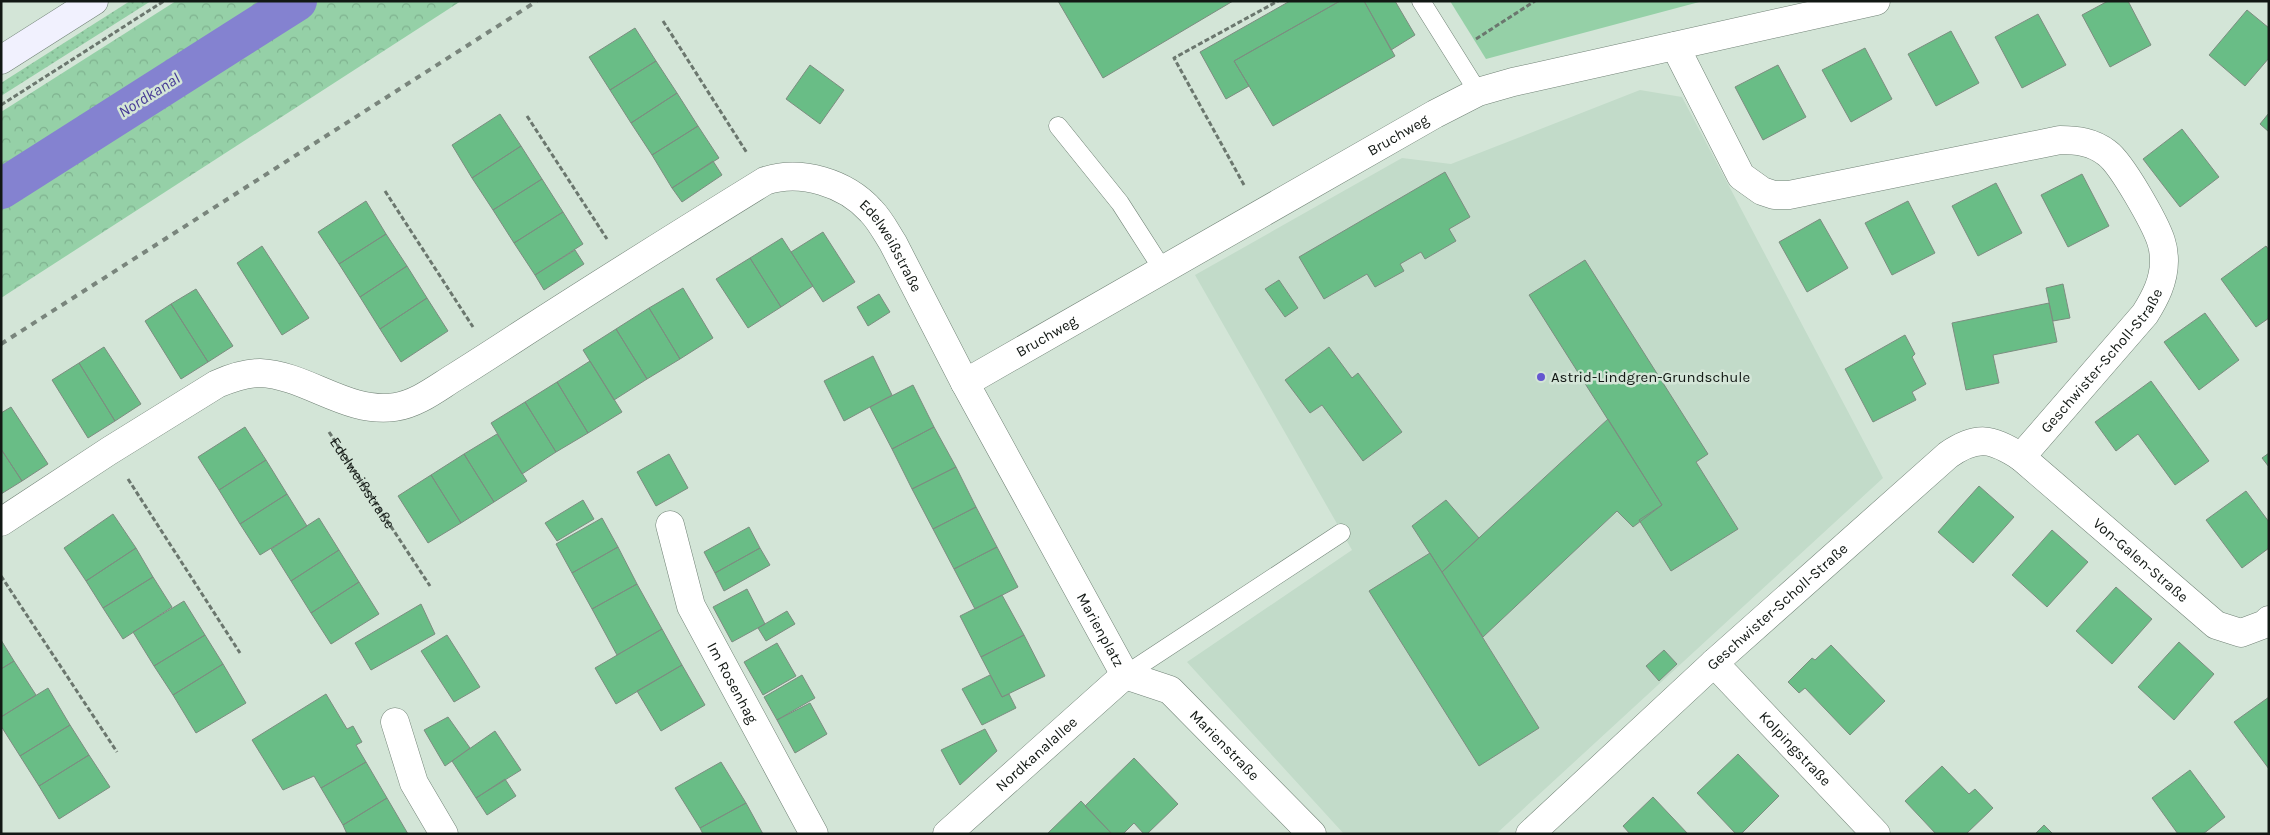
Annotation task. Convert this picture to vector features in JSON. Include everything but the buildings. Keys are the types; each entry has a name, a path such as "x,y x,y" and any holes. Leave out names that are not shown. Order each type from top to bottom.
{"main road":[{"path":"1,60 94,1"}],"street":[{"name":"Bruchweg","path":"965,383 1434,114 1478,92 1513,82 1876,1"},
{"name":"Geschwister-Scholl-Straße","path":"1530,834 1714,663 1953,452 1969,443 1981,440 1993,442 2021,457 2145,314 2155,298 2162,281 2164,261 2162,242 2122,168 2108,153 2093,145 2076,140 2060,140 1798,193 1774,195 1762,191 1741,176 1675,46"},
{"name":"Edelweißstraße","path":"1,522 109,451 217,384 246,374 261,373 296,381 357,404 394,407 410,403 490,355 625,267 765,181 785,177 815,179 849,193 871,211 893,243 965,383"},
{"name":"Marienplatz","path":"965,383 1125,675"},
{"name":"Von-Galen-Straße","path":"2021,457 2216,625 2241,633 2265,624 2269,620"},
{"name":"Im Rosenhag","path":"670,526 691,606 814,834"},
{"name":"Kolpingstraße","path":"1714,663 1876,834"},
{"name":"Nordkanalallee","path":"948,834 1125,675"},
{"name":"Marienstraße","path":"1125,675 1170,690 1312,834"},
{"path":"395,722 414,783 444,834"}],"lane":[{"path":"1421,1 1478,92"},
{"path":"1058,126 1120,202 1163,270"},
{"name":"Marienplatz","path":"1125,675 1342,533"}],"path":[{"path":"1,105 164,1"},
{"path":"1260,214 1174,58 1278,1"},
{"path":"1452,52 1535,1"},
{"path":"663,21 765,181"},
{"path":"527,116 625,267"},
{"path":"385,191 490,355"},
{"name":"Edelweißstraße","path":"328,430 430,586"},
{"path":"109,451 240,653"},
{"path":"1,576 117,752"}],"shaded area":[{"name":"Astrid-Lindgren-Grundschule","path":"1640,90 1682,97 1883,478 1496,834 1344,834 1187,662 1352,550 1195,275 1402,158 1451,164"}],"green space":[{"path":"130,1 151,1 1,96 1,83"},
{"path":"176,1 461,1 1,298 1,112"},
{"path":"1450,1 1703,1 1486,59"}],"waterway":[{"name":"Nordkanal","path":"1,189 297,1"}],"railway":[{"path":"1,344 537,1"}],"place":[{"name":"Astrid-Lindgren-Grundschule","path":"1541,377"}]}
